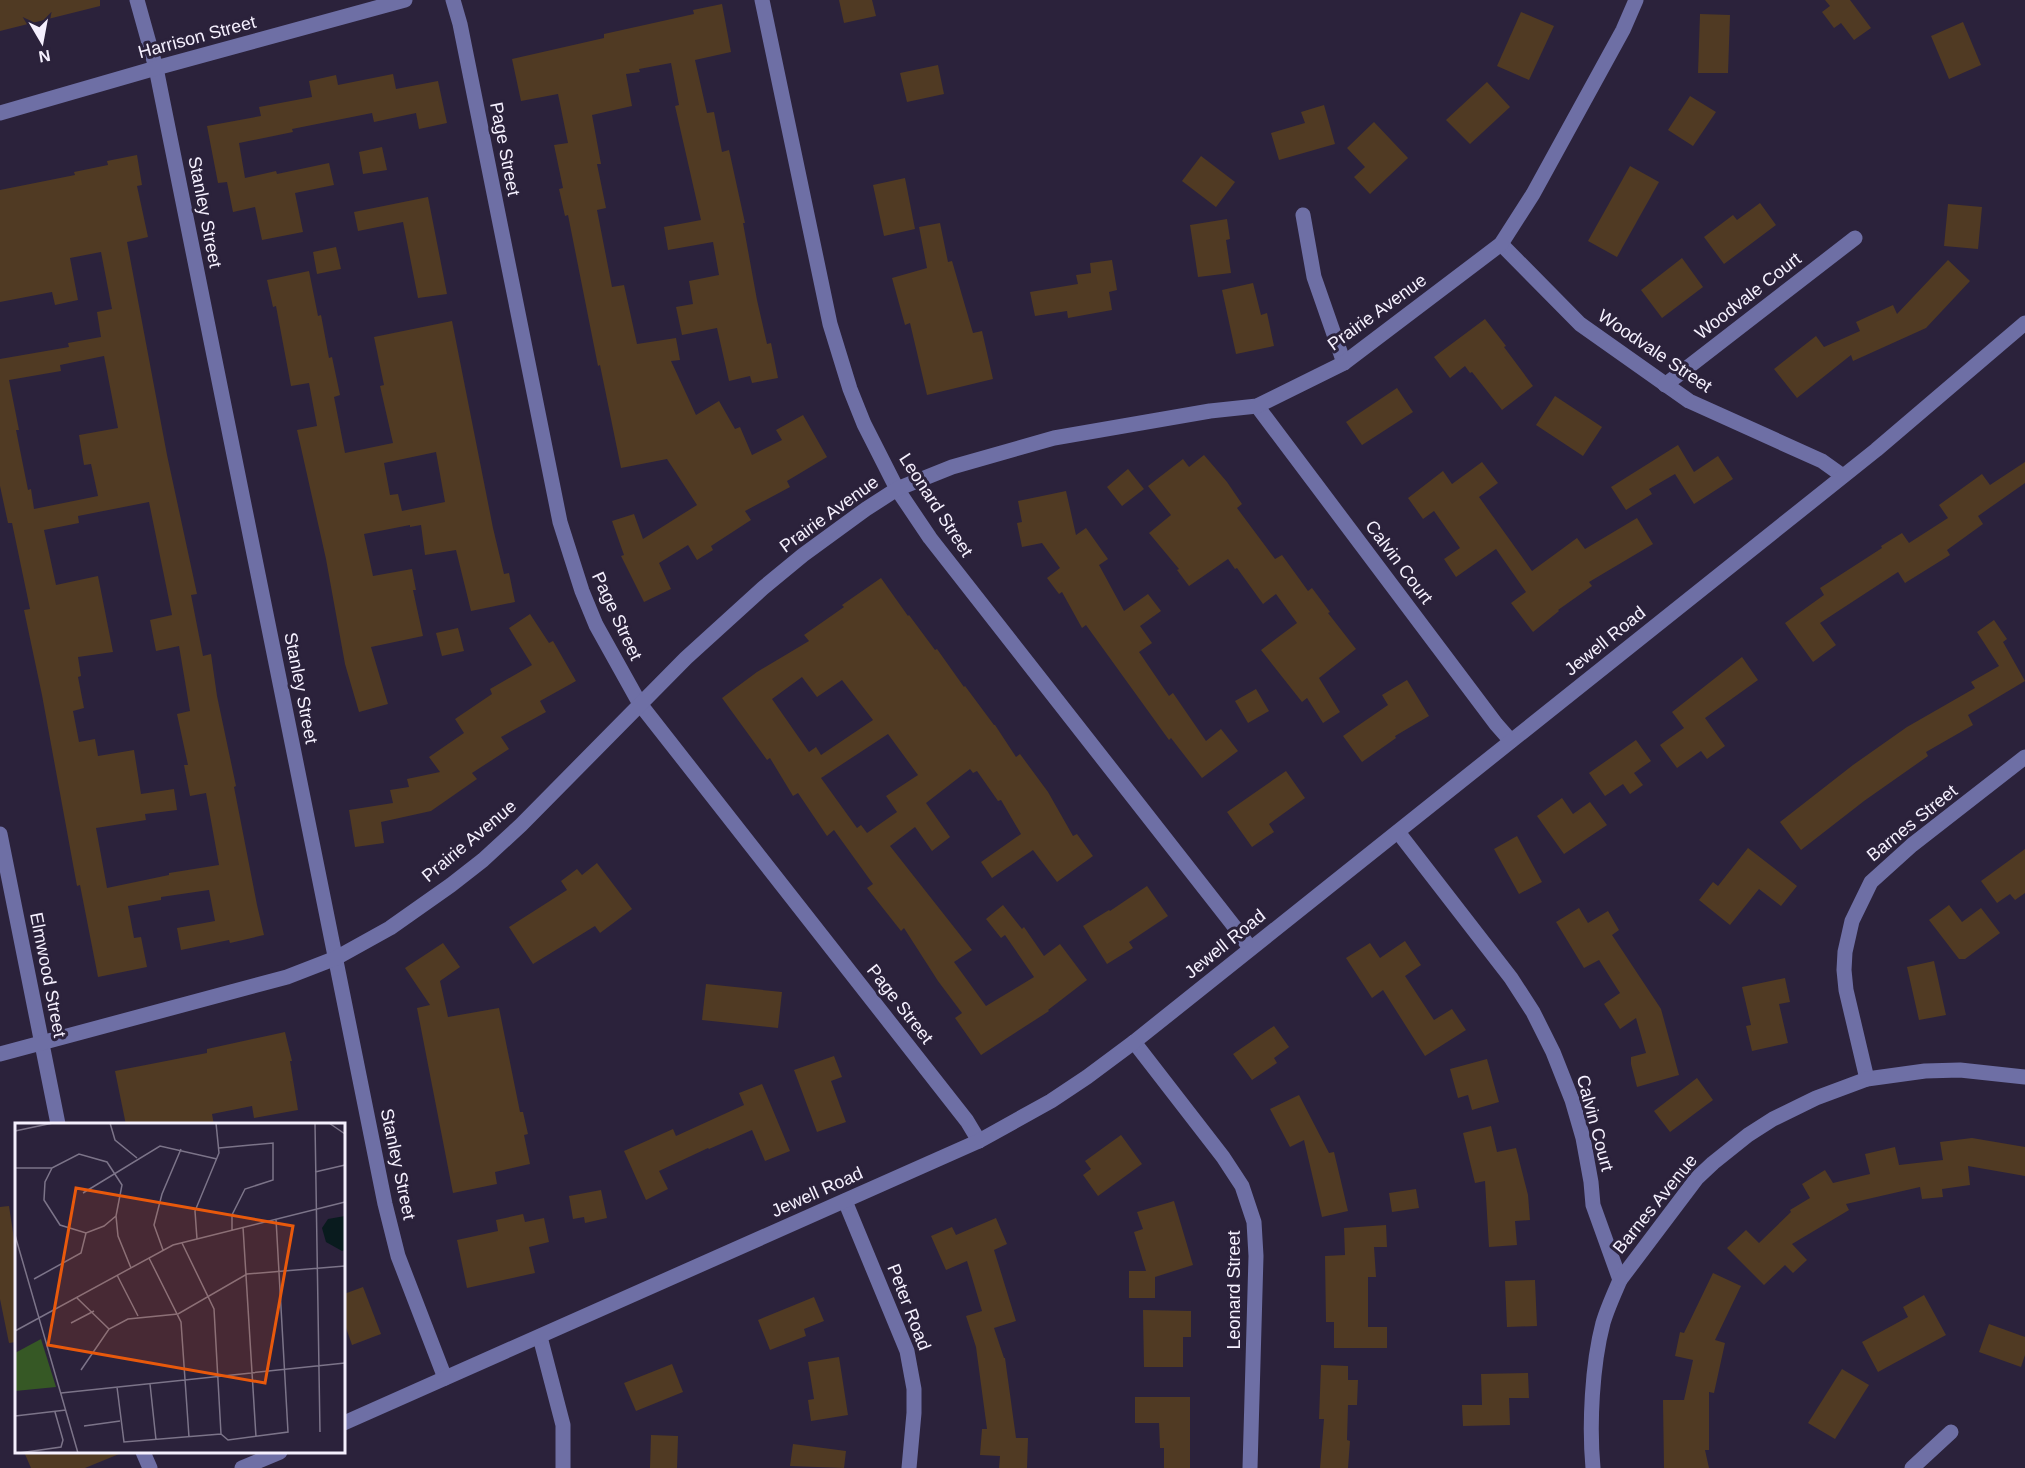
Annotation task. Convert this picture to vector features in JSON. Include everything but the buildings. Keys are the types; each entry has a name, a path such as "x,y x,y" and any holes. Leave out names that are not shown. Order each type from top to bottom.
{"street":[{"name":"Stanley Street","path":"137,0 156,68 385,1204 398,1256 445,1378"},
{"name":"Harrison Street","path":"0,113 405,0"},
{"name":"Page Street","path":"453,0 460,24 560,522 582,591 596,625 640,704 967,1121 979,1141"},
{"name":"Leonard Street","path":"762,0 830,324 850,389 864,424 897,489 930,538 1250,948"},
{"name":"Prairie Avenue","path":"0,1054 286,977 336,958 390,928 483,860 521,825 686,658 764,588 821,542 897,489 952,467 1054,438 1210,411 1257,406 1344,363 1501,244 1533,194 1623,30 1636,0"},
{"path":"1303,215 1314,277 1344,363"},
{"name":"Woodvale Court","path":"1665,385 1855,238"},
{"name":"Woodvale Street","path":"1501,244 1580,324 1665,385 1689,401 1822,461 1843,476"},
{"name":"Jewell Road","path":"345,1423 979,1141 1051,1101 1134,1042 1398,832 1843,476 2025,323"},
{"name":"Calvin Court","path":"1257,406 1489,715 1511,741"},
{"name":"Barnes Street","path":"1867,1078 1846,990 1844,970 1850,930 1870,882 1912,845 2025,757"},
{"name":"Calvin Court","path":"1398,832 1511,978 1533,1012 1553,1052 1572,1100 1583,1138 1593,1205 1620,1280"},
{"name":"Elmwood Street","path":"0,834 58,1123"},
{"name":"Leonard Street","path":"1134,1042 1223,1157 1242,1186 1250,1205 1256,1234 1250,1468"},
{"name":"Barnes Avenue","path":"1620,1280 1697,1178 1713,1162 1773,1119 1816,1098 1867,1078 1925,1071 1960,1070 2025,1077"},
{"name":"Peter Road","path":"845,1201 907,1351 914,1389 913,1435 909,1468"},
{"path":"1593,1468 1594,1378 1603,1323 1620,1280"},
{"path":"540,1336 563,1425 563,1468"},
{"path":"1912,1468 1951,1431"},
{"path":"143,1453 150,1468"},
{"path":"242,1468 278,1453"}]}
